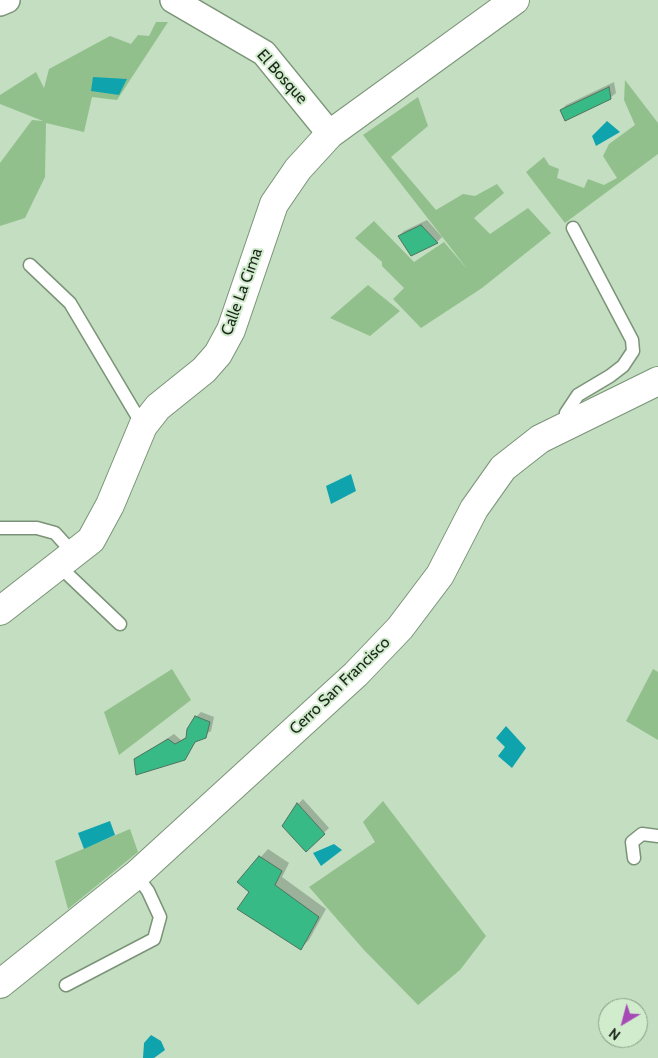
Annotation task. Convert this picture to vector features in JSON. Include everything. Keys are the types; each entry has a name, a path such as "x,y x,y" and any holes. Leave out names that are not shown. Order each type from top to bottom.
{"street":[{"path":"0,3 7,0"},
{"name":"El Bosque","path":"173,0 264,53 330,134"},
{"name":"Calle La Cima","path":"0,611 91,540 110,505 143,426 158,407 204,370 218,354 231,330 274,204 298,169 330,134 515,0"},
{"name":"Cerro San Francisco","path":"0,984 136,875 356,674 400,628 440,575 474,509 503,468 540,439 658,381"}],"lane":[{"path":"568,424 566,413 578,395 623,366 633,351 632,340 573,228"},
{"path":"30,265 70,304 143,426"},
{"path":"0,528 37,528 54,533 64,544 65,562 120,624"},
{"path":"634,858 632,842 642,834 658,836"},
{"path":"66,985 154,939 160,918 148,891 136,875"}],"green space":[{"path":"156,22 168,22 117,100 92,97 84,132 46,123 45,177 25,218 0,226 0,163 32,120 43,121 0,104 0,95 36,72 44,88 49,69 110,36 131,44 138,35 149,36"},
{"path":"625,80 658,123 658,154 565,223 526,172 544,157 549,165 559,169 557,178 584,188 588,179 604,185 617,178 603,156 609,144 635,125 624,100"},
{"path":"418,97 428,126 391,157 436,210 463,194 475,196 497,184 504,193 474,218 490,234 528,208 551,233 482,288 421,328 393,299 404,288 382,266 382,262 355,238 374,221 414,262 444,242 468,270 363,135"},
{"path":"368,285 400,311 370,336 330,318"},
{"path":"172,669 191,700 119,755 104,712"},
{"path":"653,669 658,672 658,740 626,721"},
{"path":"383,801 486,936 460,970 418,1005 364,950 309,887 375,842 363,822"},
{"path":"130,829 138,852 68,909 55,861"}],"water":[{"path":"93,77 127,79 119,95 91,91"},
{"path":"607,121 620,132 596,146 592,136"},
{"path":"351,474 356,491 331,504 326,486"},
{"path":"506,726 526,748 512,768 498,756 505,747 496,738"},
{"path":"110,821 115,835 84,849 78,833"},
{"path":"334,844 342,850 321,866 313,853"},
{"path":"151,1035 161,1041 165,1050 154,1058 143,1058 144,1043"}],"building":[{"path":"609,87 611,99 565,121 560,110"},
{"path":"421,225 438,243 411,256 398,236"},
{"path":"195,716 210,722 206,738 195,742 185,760 136,775 134,759 168,739 175,744 186,738 187,729"},
{"path":"297,803 325,834 306,852 282,826"},
{"path":"259,856 282,871 275,885 319,917 301,950 237,909 249,892 237,882"}]}
